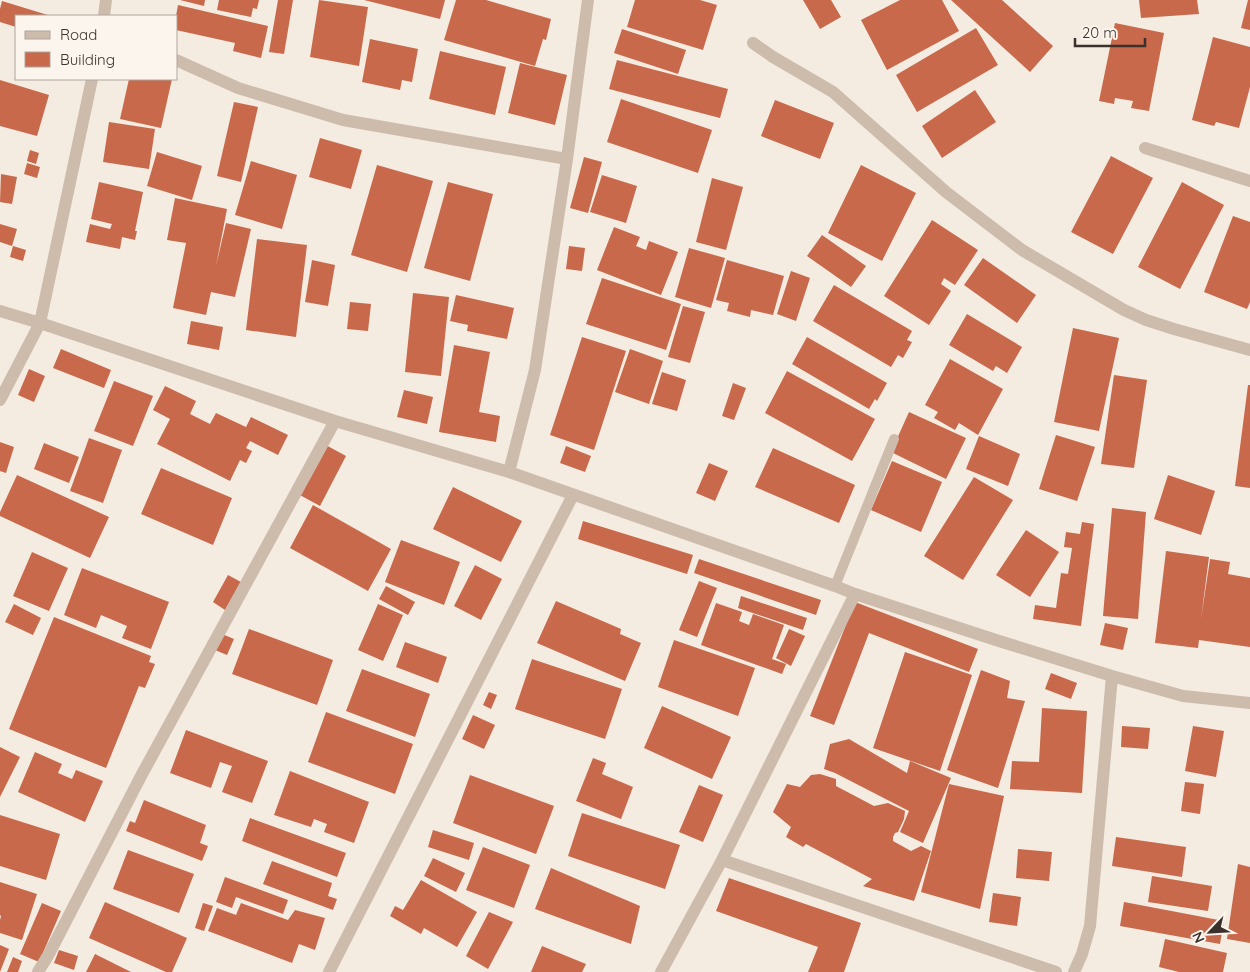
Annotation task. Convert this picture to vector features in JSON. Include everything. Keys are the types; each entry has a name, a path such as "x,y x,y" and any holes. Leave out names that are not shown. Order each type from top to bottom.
{"street":[{"path":"104,15 106,0"},
{"path":"509,472 535,370 567,159 588,0"},
{"path":"752,43 773,58 832,92 946,192 1022,250 1124,310 1146,320 1250,350"},
{"path":"178,61 238,88 343,120 567,159"},
{"path":"0,400 40,323 92,80"},
{"path":"1145,148 1250,181"},
{"path":"0,311 335,421 509,472 855,594 990,638 1183,696 1250,703"},
{"path":"38,972 141,776 335,421"},
{"path":"329,972 574,496"},
{"path":"661,972 722,860 855,594"},
{"path":"1074,972 1082,954 1090,926 1112,676"},
{"path":"722,860 1056,972"}],"lane":[{"path":"835,586 894,439"}],"building":[{"path":"180,0 205,0 204,6"},
{"path":"219,0 259,0 257,9 253,8 251,17 217,10"},
{"path":"278,0 293,0 284,54 269,52"},
{"path":"319,0 368,7 359,66 310,57"},
{"path":"364,0 445,0 440,19"},
{"path":"456,0 486,0 551,19 546,40 543,39 535,66 444,40"},
{"path":"635,0 700,0 717,5 703,50 627,27"},
{"path":"803,0 831,0 841,17 820,29"},
{"path":"900,0 942,0 959,31 887,70 861,20"},
{"path":"951,0 1002,0 1053,46 1030,72"},
{"path":"1139,0 1197,0 1199,14 1141,18"},
{"path":"1248,0 1250,0 1250,30 1241,28"},
{"path":"2,1 48,15 15,15 15,27 0,22"},
{"path":"178,5 268,26 261,58 233,51 235,43 178,30 178,15 176,15"},
{"path":"1115,23 1164,33 1149,111 1131,108 1133,101 1115,98 1114,104 1099,101"},
{"path":"976,28 998,65 917,112 896,75"},
{"path":"622,29 686,50 678,74 614,53"},
{"path":"1213,37 1250,47 1250,87 1239,128 1216,122 1214,126 1192,120"},
{"path":"370,39 418,49 412,82 402,80 400,90 362,82"},
{"path":"440,51 506,67 495,115 429,99"},
{"path":"617,60 728,89 720,118 609,89"},
{"path":"520,63 567,75 555,125 508,113"},
{"path":"0,80 49,95 37,136 0,126"},
{"path":"129,80 172,80 161,128 120,119"},
{"path":"975,90 996,122 942,158 922,126"},
{"path":"621,99 712,130 698,173 607,142"},
{"path":"775,100 834,123 820,159 761,136"},
{"path":"234,102 258,107 241,182 217,176"},
{"path":"109,122 155,129 149,169 103,162"},
{"path":"320,138 362,150 351,189 309,177"},
{"path":"30,150 39,153 36,164 27,161"},
{"path":"157,152 202,166 192,200 147,186"},
{"path":"1111,156 1153,178 1113,254 1071,232"},
{"path":"584,157 602,162 588,213 570,208"},
{"path":"251,161 297,175 282,229 235,215"},
{"path":"27,163 40,167 37,178 24,174"},
{"path":"377,165 433,181 407,272 351,255"},
{"path":"861,165 916,193 882,261 828,233"},
{"path":"1,174 17,177 12,204 0,202"},
{"path":"602,175 637,186 626,223 590,212"},
{"path":"712,178 743,187 726,250 696,242"},
{"path":"99,182 143,192 135,240 122,237 120,249 86,242 90,224 110,229 112,224 91,219"},
{"path":"448,182 493,194 470,281 424,268"},
{"path":"1182,182 1224,205 1180,289 1138,267"},
{"path":"175,198 227,209 216,266 226,223 251,229 235,297 211,292 206,315 173,308 186,243 167,240"},
{"path":"1233,216 1250,222 1250,302 1247,309 1204,292"},
{"path":"932,220 978,250 955,285 944,278 941,284 951,291 929,325 884,296"},
{"path":"0,224 17,229 12,246 0,242"},
{"path":"614,227 640,237 636,246 646,250 649,241 678,252 661,295 597,270"},
{"path":"822,235 866,266 851,287 807,256"},
{"path":"257,239 307,245 296,337 246,330"},
{"path":"13,246 26,250 23,261 10,257"},
{"path":"569,246 585,248 582,271 566,269"},
{"path":"689,248 725,258 711,308 675,297"},
{"path":"983,258 1036,295 1017,323 964,285"},
{"path":"312,260 335,265 328,306 305,302"},
{"path":"727,260 784,276 773,315 751,310 750,317 727,311 729,303 716,300"},
{"path":"791,271 810,278 796,321 777,314"},
{"path":"602,278 681,304 666,350 586,324"},
{"path":"834,285 912,331 907,340 912,342 903,358 898,355 891,367 813,321"},
{"path":"413,293 449,297 441,376 405,372"},
{"path":"456,295 514,308 507,339 467,331 468,325 450,321"},
{"path":"350,302 371,304 368,331 347,329"},
{"path":"683,306 705,312 690,363 668,357"},
{"path":"967,314 1022,347 1007,373 996,366 993,371 949,345"},
{"path":"191,321 223,327 219,350 187,344"},
{"path":"1073,328 1119,338 1099,431 1054,422"},
{"path":"582,337 626,351 594,450 550,435"},
{"path":"807,337 887,383 877,401 875,399 869,409 792,364"},
{"path":"454,345 490,352 479,412 500,416 496,442 439,432"},
{"path":"61,349 111,370 104,388 53,368"},
{"path":"630,349 663,361 649,404 615,392"},
{"path":"950,359 1003,389 978,435 959,423 955,430 934,418 938,412 925,405"},
{"path":"29,369 45,376 34,402 18,395"},
{"path":"787,371 875,419 852,461 765,413"},
{"path":"662,372 686,380 677,411 652,404"},
{"path":"1114,375 1147,380 1134,468 1101,464"},
{"path":"114,381 153,396 133,446 94,431"},
{"path":"733,383 746,388 734,420 722,416"},
{"path":"1248,385 1250,385 1250,488 1235,486"},
{"path":"165,386 196,401 190,414 210,424 216,413 246,427 251,417 288,435 278,455 250,441 246,448 252,451 246,463 240,460 230,481 157,444 170,419 153,410"},
{"path":"404,390 433,397 427,424 397,417"},
{"path":"909,412 966,438 946,479 891,452"},
{"path":"1056,435 1095,447 1077,501 1039,489"},
{"path":"979,436 1020,454 1008,486 966,469"},
{"path":"89,438 122,450 103,503 70,491"},
{"path":"0,442 14,447 6,473 0,471"},
{"path":"44,443 79,457 69,483 34,469"},
{"path":"324,444 346,456 320,506 298,494"},
{"path":"566,446 591,456 585,472 560,463"},
{"path":"773,448 855,485 839,523 755,487"},
{"path":"892,461 942,482 921,532 871,510"},
{"path":"709,463 728,471 715,501 696,493"},
{"path":"161,468 232,498 213,545 141,514"},
{"path":"17,475 109,517 90,558 0,516 0,512"},
{"path":"1168,475 1215,491 1201,535 1154,519"},
{"path":"974,477 1013,500 963,580 924,556"},
{"path":"453,487 522,521 501,562 433,529"},
{"path":"313,505 391,549 368,591 290,548"},
{"path":"1112,508 1146,512 1138,619 1103,616"},
{"path":"583,521 693,555 687,574 578,539"},
{"path":"1082,522 1094,524 1081,626 1033,619 1035,605 1056,608 1061,573 1068,574 1072,548 1064,547 1066,532 1080,534"},
{"path":"1026,530 1059,552 1030,597 996,575"},
{"path":"401,540 460,562 444,605 385,582"},
{"path":"1166,551 1209,557 1201,619 1210,559 1230,562 1228,574 1250,578 1250,647 1199,640 1198,648 1155,643"},
{"path":"32,552 68,568 49,611 13,596"},
{"path":"699,559 821,600 816,615 694,573"},
{"path":"475,565 502,579 481,620 454,606"},
{"path":"82,568 169,602 151,649 122,638 127,626 101,615 96,628 64,615"},
{"path":"228,575 241,582 225,610 213,602"},
{"path":"699,581 717,588 697,637 679,630"},
{"path":"386,586 415,602 408,615 379,599"},
{"path":"741,596 807,618 803,630 738,608"},
{"path":"556,601 621,629 620,634 641,643 625,681 537,643"},
{"path":"855,602 978,649 969,672 869,633 834,725 810,716"},
{"path":"716,603 742,612 739,621 749,625 753,614 784,625 772,659 786,664 782,674 701,645"},
{"path":"14,604 41,618 33,635 5,622"},
{"path":"378,604 403,615 383,661 358,650"},
{"path":"54,617 151,656 149,662 155,664 145,688 139,686 106,768 9,729"},
{"path":"1105,623 1128,628 1123,650 1100,645"},
{"path":"249,629 333,660 317,705 232,674"},
{"path":"789,629 805,636 791,666 776,658"},
{"path":"222,634 234,639 227,655 215,650"},
{"path":"674,640 755,668 738,716 658,687"},
{"path":"405,642 447,657 438,683 396,667"},
{"path":"905,652 972,675 940,771 873,748"},
{"path":"532,659 622,689 605,739 515,709"},
{"path":"362,669 430,694 415,737 346,711"},
{"path":"981,670 1010,681 1007,698 1025,701 998,788 947,770"},
{"path":"1051,673 1077,683 1071,699 1045,689"},
{"path":"489,692 497,695 491,709 483,705"},
{"path":"662,706 731,737 712,779 644,748"},
{"path":"1042,708 1087,711 1082,793 1010,789 1012,761 1039,762"},
{"path":"326,712 413,744 395,794 308,762"},
{"path":"473,715 495,725 484,749 462,739"},
{"path":"1122,726 1150,728 1148,749 1121,747"},
{"path":"1193,726 1224,731 1216,777 1185,771"},
{"path":"186,730 268,761 252,803 222,792 232,766 220,762 211,788 170,773"},
{"path":"849,739 907,773 910,761 951,778 923,843 900,832 909,811 824,769 830,744"},
{"path":"0,747 20,757 0,797"},
{"path":"35,752 62,764 58,773 72,779 76,770 103,781 85,822 18,792"},
{"path":"593,758 606,763 602,774 633,787 621,819 576,801"},
{"path":"290,771 369,802 354,843 324,832 327,824 314,819 311,827 274,815"},
{"path":"820,774 836,779 836,786 874,806 888,803 905,811 904,819 898,832 893,837 893,841 911,851 921,846 931,851 914,901 863,886 872,879 806,844 803,847 786,837 791,827 773,812 787,784 800,787 811,775"},
{"path":"470,775 554,806 536,854 453,823"},
{"path":"1185,782 1204,784 1200,814 1181,811"},
{"path":"949,784 1004,796 980,909 921,892"},
{"path":"699,785 723,795 703,842 679,832"},
{"path":"144,800 206,825 200,843 208,846 202,861 126,831 130,821 135,823"},
{"path":"582,813 680,845 665,889 568,856"},
{"path":"0,815 60,834 46,880 0,866"},
{"path":"250,818 346,853 337,877 242,841"},
{"path":"433,830 474,843 469,860 428,847"},
{"path":"1116,837 1186,847 1182,877 1112,866"},
{"path":"483,847 530,865 514,908 466,890"},
{"path":"1018,849 1052,852 1049,881 1016,878"},
{"path":"128,850 194,874 179,913 113,889"},
{"path":"433,858 465,873 456,892 424,876"},
{"path":"272,861 332,883 328,896 337,899 333,910 263,884"},
{"path":"1238,864 1250,867 1250,943 1227,939"},
{"path":"551,868 640,906 631,944 535,909"},
{"path":"1152,876 1212,886 1208,911 1148,902"},
{"path":"225,877 288,900 283,914 236,897 232,908 216,902"},
{"path":"729,878 861,923 844,972 808,972 818,947 716,911"},
{"path":"421,880 477,912 457,947 424,928 421,934 390,916 395,906 403,910"},
{"path":"0,882 37,894 22,940 0,933"},
{"path":"993,893 1021,897 1017,926 989,922"},
{"path":"105,902 187,938 172,972 166,972 89,938"},
{"path":"1124,902 1224,921 1220,944 1120,926"},
{"path":"42,903 61,911 39,962 20,954"},
{"path":"203,903 213,906 204,931 195,928"},
{"path":"241,903 288,920 295,910 325,918 315,950 299,944 292,963 208,931 217,908 236,915"},
{"path":"489,912 513,922 488,969 466,956"},
{"path":"1165,939 1227,953 1223,972 1179,972 1159,967"},
{"path":"0,945 9,949 0,972"},
{"path":"542,946 586,964 582,972 531,972"},
{"path":"59,950 78,956 74,970 54,963"},
{"path":"95,954 131,972 86,972"},
{"path":"13,957 22,961 18,972 7,972"}]}
